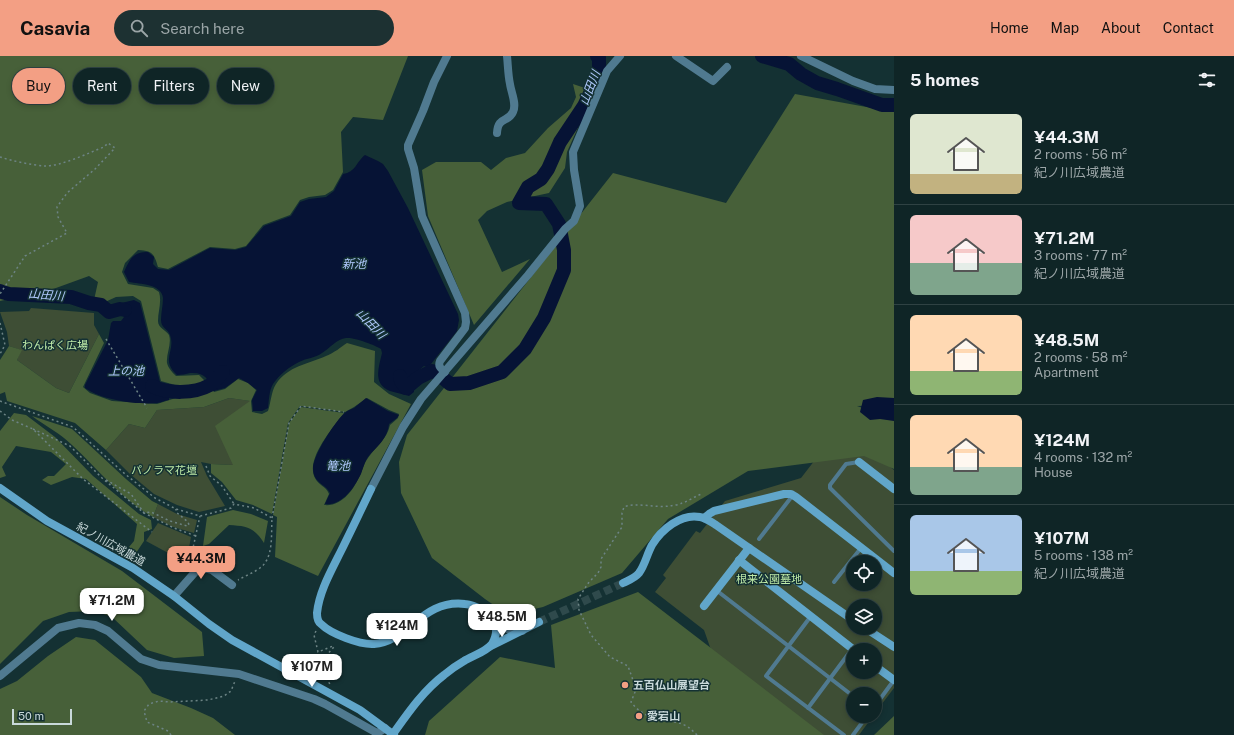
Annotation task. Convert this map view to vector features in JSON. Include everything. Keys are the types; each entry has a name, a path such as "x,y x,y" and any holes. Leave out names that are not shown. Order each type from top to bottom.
{"street":[{"path":"444,372 439,367 440,361 465,328 465,314 422,216 414,168 408,149 408,144 434,82 447,56"},
{"path":"497,132 501,121 509,117 514,111 507,56"},
{"path":"522,631 513,632 499,625 480,609 470,604 456,603 444,605 432,610 388,641 366,644 353,642 321,624 317,617 317,613 323,588 371,489 403,427 416,406 528,275 565,229 574,221 580,206 574,170 573,152 607,71 620,56"},
{"path":"676,56 713,81 727,66"},
{"path":"801,56 853,81 875,89 894,90"},
{"path":"859,462 894,489"},
{"name":"紀ノ川広域農道","path":"0,488 47,521 133,568 174,596 232,640 350,704 393,735"},
{"path":"704,518 714,510 784,494 794,495 894,573"},
{"path":"623,583 638,574 654,543 667,529 677,522 693,516 704,518 846,615"},
{"path":"704,606 749,548"},
{"path":"739,560 846,644"},
{"path":"174,596 196,571 200,569 212,570 234,583"},
{"path":"488,648 494,640 496,629 494,622 489,617"},
{"path":"393,735 412,708 427,690 437,681 463,661 539,622"},
{"path":"0,676 58,628 79,623 95,625 108,631 141,659 158,665 239,674 325,704 377,733 381,732 385,728"},
{"path":"876,635 894,647"},
{"path":"882,671 894,680"}],"lane":[{"path":"859,462 846,464 830,488 893,549"},
{"path":"759,539 794,495"},
{"path":"834,582 861,548"},
{"path":"716,590 846,691"},
{"path":"811,616 766,676 844,735"},
{"path":"808,708 846,658"},
{"path":"882,696 894,680"},
{"path":"853,735 862,723"}],"path":[{"path":"0,157 46,166 66,162 104,147 108,143 115,148 95,170 67,193 57,207 58,217 67,233 24,256 0,294"},
{"path":"0,323 5,344 0,354"},
{"path":"106,339 147,408"},
{"path":"0,401 73,427 125,474 155,498 176,509 200,516 231,508 234,504"},
{"path":"234,583 260,568 267,560 270,549 272,518 289,423 301,406 344,412"},
{"path":"0,411 12,420 70,446 102,478 144,513 174,528 196,536"},
{"path":"34,429 83,479 152,532"},
{"path":"206,466 210,476 222,486 234,504 254,508 272,518"},
{"path":"102,478 131,494 144,513"},
{"path":"697,735 688,726 647,716 630,702 635,692 635,686 628,666 610,657 591,635 579,610 578,599 589,582 598,573 601,567 601,559 622,527 622,512 624,507 630,504 654,507 682,504 694,496 702,494"},
{"path":"144,513 151,512 170,521 187,526 189,525 188,522 176,512 176,509"},
{"path":"200,516 193,548 200,553"},
{"path":"204,556 215,564"},
{"path":"316,631 314,635 318,652 333,646 334,647 318,666 330,684"},
{"path":"171,735 168,731 147,722 144,711 150,704 159,701 170,702 208,700 224,696 231,691 239,674"}],"green space":[{"path":"0,56 408,56 383,120 353,117 341,132 343,172 333,190 325,195 300,200 290,215 263,225 246,246 235,249 210,247 168,269 158,267 154,256 143,250 138,250 125,263 122,272 128,284 153,288 159,292 160,299 158,323 170,338 167,363 171,370 176,376 199,375 206,383 195,387 175,385 161,381 141,301 133,296 116,297 105,302 94,300 98,282 89,276 56,288 0,301"},
{"path":"590,82 597,85 567,152 565,168 549,193 507,202 487,211 478,220 502,272 530,259 474,325 428,216 422,170 436,162 481,162 491,170 506,158 525,153 548,128 571,108 576,97 573,84 585,88"},
{"path":"795,94 894,112 894,405 857,406 894,419 894,469 864,456 748,471 668,519 622,573 543,607 508,615 432,558 401,493 399,462 407,435 613,173 726,203"},
{"name":"わんぱく広場","path":"31,308 94,313 94,325 99,334 69,393 56,388 17,360 21,350 9,346 7,332 0,312 29,311"},
{"path":"99,334 104,343 83,387 90,393 112,401 157,404 210,387 214,392 225,389 238,379 248,383 256,390 251,401 252,412 262,414 268,411 276,384 292,369 329,355 347,343 375,351 374,382 389,394 411,404 318,576 275,557 277,517 273,515 289,423 301,407 344,413 327,435 317,453 314,462 313,470 315,478 329,494 324,505 330,505 342,500 351,491 367,460 384,438 390,425 398,418 399,414 367,398 345,412 300,406 288,423 272,514 253,505 236,500 222,482 211,473 211,464 233,465 215,426 250,401 229,398 204,407 157,410 145,428 129,424 106,450 75,423 7,401 5,392 0,394 0,360 9,346 22,350 17,360 56,388 69,393"},
{"name":"パノラマ花壇","path":"229,398 251,401 233,465 201,462 207,476 225,506 199,512 177,505 154,494 130,474 106,450 129,424 145,428 157,410 204,407"},
{"path":"14,413 26,415 55,437 93,476 139,514 151,520 152,529 144,532 144,541 136,553 129,547 134,541 137,524 86,479 72,477 51,485 42,480 48,476 54,476 66,464 51,452 16,446 2,467 6,476 0,478 0,431"},
{"path":"32,416 72,429 126,479 152,501 158,504 153,517 131,502 68,441"},
{"name":"根来公園墓地","path":"859,442 894,470 894,688 882,704 882,687 846,687 846,723 868,723 859,735 811,735 716,664 704,630 655,592 666,578 663,575 696,531 700,533 725,501 801,478 825,447"},
{"path":"0,497 27,515 122,571 202,632 204,656 174,658 147,650 112,617 95,611 69,612 43,621 0,664"},
{"path":"158,504 177,514 197,520 194,533 173,527 153,517"},
{"path":"233,510 251,514 268,521 264,543 257,534 249,528 229,525 209,544 203,546 207,517"},
{"path":"158,523 191,537 187,558 183,561 146,541"},
{"path":"638,592 824,735 425,735 429,721 500,657 555,668 551,625"},
{"path":"76,637 95,640 141,677 152,693 213,718 235,735 0,735 0,689 17,681 48,656"},
{"path":"894,716 894,735 874,735"}],"water":[{"name":"新池","path":"365,155 383,164 388,171 408,208 458,314 459,320 457,331 431,364 427,367 424,366 407,380 407,383 414,389 414,392 409,396 384,388 378,375 382,353 381,349 374,345 350,338 340,340 319,355 299,362 285,371 273,384 268,408 262,411 253,411 252,400 257,390 239,378 225,388 214,391 208,380 203,375 190,373 177,375 172,369 169,360 171,346 170,335 161,323 162,293 155,287 129,282 124,272 128,263 133,257 139,253 148,252 154,257 153,264 158,269 169,270 210,248 235,250 246,247 264,226 291,216 300,202 309,199 326,197 334,191 343,174 351,171"},
{"name":"上の池","path":"134,300 140,303 160,382 169,387 169,400 157,403 120,401 100,396 85,388 85,385 108,340 111,323 113,321 121,321 124,317 122,313 109,316 107,313 109,306"},
{"path":"877,397 894,398 894,421 880,419 870,420 860,412 863,400"},
{"name":"篭池","path":"366,398 388,411 399,415 389,424 384,439 368,457 355,485 347,495 337,502 325,504 330,493 315,478 313,469 316,456 336,422 347,411 354,408"}],"waterway":[{"name":"山田川","path":"400,376 401,381 406,388 418,378 432,371 437,373 450,384 469,383 502,372 525,349 544,318 564,270 564,250 559,224 546,204 519,203 528,187 541,179 548,169 560,142 584,106 594,85 599,69 599,58 597,56"},
{"name":"山田川","path":"762,56 789,64 801,74 817,83 882,105 894,105"},
{"name":"山田川","path":"0,291 9,294 71,297 101,305 109,312 120,309 125,310"},
{"name":"山田川","path":"152,386 158,389 173,392 196,390 210,385 223,372"}],"tunnel":[{"path":"539,622 623,583"}],"place":[{"name":"五百仏山展望台","path":"625,685"},
{"name":"愛宕山","path":"639,716"}]}
